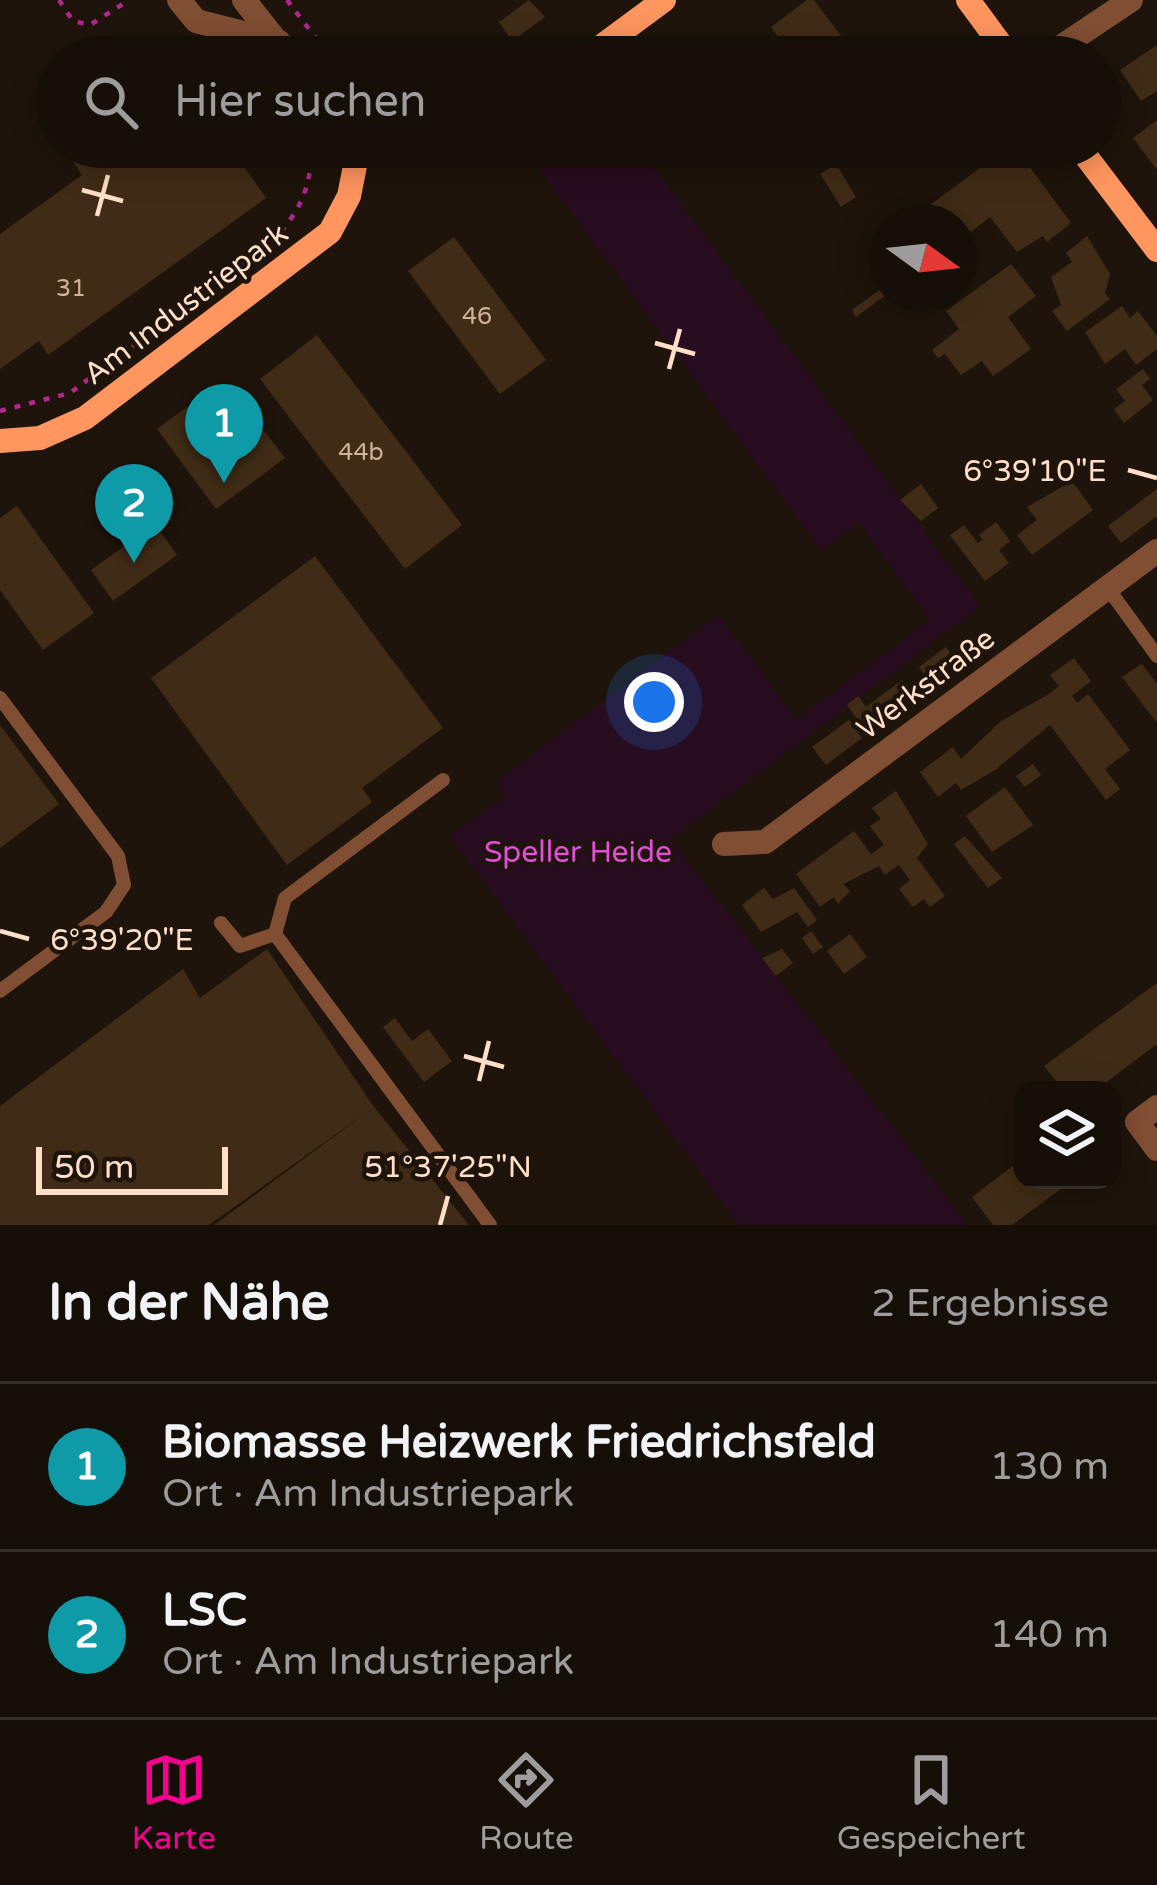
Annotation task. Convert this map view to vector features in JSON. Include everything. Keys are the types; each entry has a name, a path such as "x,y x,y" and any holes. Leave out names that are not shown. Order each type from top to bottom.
{"street":[{"path":"178,0 196,22 240,36"},
{"path":"244,0 273,36"},
{"path":"615,36 664,0"},
{"path":"968,0 995,36"},
{"path":"1077,36 1131,0"},
{"name":"Am Industriepark","path":"0,441 40,438 85,418 330,232 349,196 352,168"},
{"path":"1095,168 1157,250"},
{"name":"Werkstraße","path":"724,844 765,842 1157,551"},
{"path":"1157,1107 1137,1122 1157,1149"}],"lane":[{"path":"1107,587 1157,656"},
{"path":"0,698 118,856 124,885 106,912 0,991"},
{"path":"275,934 285,898 443,780"},
{"path":"221,923 240,946 275,934"},
{"path":"275,934 490,1225"}],"path":[{"path":"58,0 73,21 90,25 129,0"},
{"path":"287,0 314,36"},
{"path":"271,243 293,220 309,187 310,168"},
{"path":"0,411 70,393 253,257"}],"green space":[{"name":"Speller Heide","path":"538,168 655,168 980,606 671,839 968,1225 739,1225 450,836 506,796 497,781 719,615 797,719 930,620 859,523 821,550"}],"building":[{"path":"529,0 545,17 519,36 509,36 499,22"},
{"path":"807,0 814,0 841,36 778,36 771,27"},
{"path":"1157,45 1157,91 1141,101 1121,69"},
{"path":"1157,120 1157,170 1133,138"},
{"path":"77,168 245,168 266,198 48,355 39,341 0,369 0,234 82,175"},
{"path":"838,168 856,197 841,207 820,174"},
{"path":"980,168 1030,168 1071,223 1047,242 1043,236 1017,252 990,217 977,227 977,204 931,204"},
{"path":"1087,236 1110,274 1105,293 1110,299 1067,331 1052,311 1061,305 1051,277 1072,262 1066,253"},
{"path":"454,237 546,360 500,394 408,271"},
{"path":"1011,264 1036,296 1008,317 1031,349 993,376 982,361 961,375 945,354 938,358 932,350 959,329 947,312 977,312 977,289"},
{"path":"869,298 869,307 856,317 852,310"},
{"path":"1122,306 1130,318 1138,311 1157,336 1157,349 1136,365 1125,349 1105,364 1085,332"},
{"path":"317,335 462,525 405,569 260,379"},
{"path":"1143,369 1150,379 1142,385 1153,400 1124,423 1114,409 1125,401 1116,389"},
{"path":"187,407 201,427 216,416 225,429 249,411 285,458 216,509 157,429"},
{"path":"1072,481 1093,510 1032,555 1017,535 1037,520 1027,507"},
{"path":"921,484 938,508 921,521 900,500"},
{"path":"1157,489 1157,516 1121,543 1108,526"},
{"path":"17,506 94,613 43,650 0,590 0,518"},
{"path":"996,522 1010,541 999,550 1009,563 985,581 950,535 964,525 978,543 983,540 979,535"},
{"path":"155,524 177,555 113,601 91,570"},
{"path":"315,556 443,728 362,788 372,802 287,865 151,678"},
{"path":"946,647 959,665 932,685 919,667"},
{"path":"1074,658 1091,681 1072,696 1077,703 1088,694 1130,750 1105,769 1120,789 1106,800 1050,725 995,770 961,790 956,783 938,797 920,772 953,747 961,759 1001,721 1049,694 1059,686 1050,675"},
{"path":"1142,664 1157,684 1157,723 1122,677"},
{"path":"902,680 915,698 867,733 847,705 858,696 866,707"},
{"path":"849,720 862,738 826,765 812,747"},
{"path":"0,725 59,804 0,848"},
{"path":"1033,764 1041,775 1025,787 1016,776"},
{"path":"1005,787 1033,825 992,852 966,816"},
{"path":"896,791 928,844 917,858 945,896 930,907 924,899 913,907 899,889 910,880 899,865 885,875 879,866 843,884 850,891 838,904 834,897 820,907 796,874 854,831 871,854 884,845 870,826 881,819 872,808"},
{"path":"965,836 1002,878 988,888 954,844"},
{"path":"764,888 773,899 794,888 817,920 808,927 797,912 761,932 742,905"},
{"path":"811,931 823,947 813,954 802,938"},
{"path":"850,934 867,957 844,974 827,951"},
{"path":"267,949 374,1107 209,1225 0,1225 0,1106 183,969 200,998"},
{"path":"782,949 793,963 776,976 762,958"},
{"path":"1157,983 1157,1044 1108,1081 1056,1081 1044,1066"},
{"path":"395,1018 412,1041 428,1029 452,1061 424,1082 383,1027"},
{"path":"374,1107 469,1225 214,1225"},
{"path":"1013,1166 1013,1189 1061,1189 1012,1225 993,1225 972,1197"}],"place":[{"name":"Biomasse Heizwerk Friedrichsfeld","path":"224,483"},
{"name":"LSC","path":"134,563"}]}
